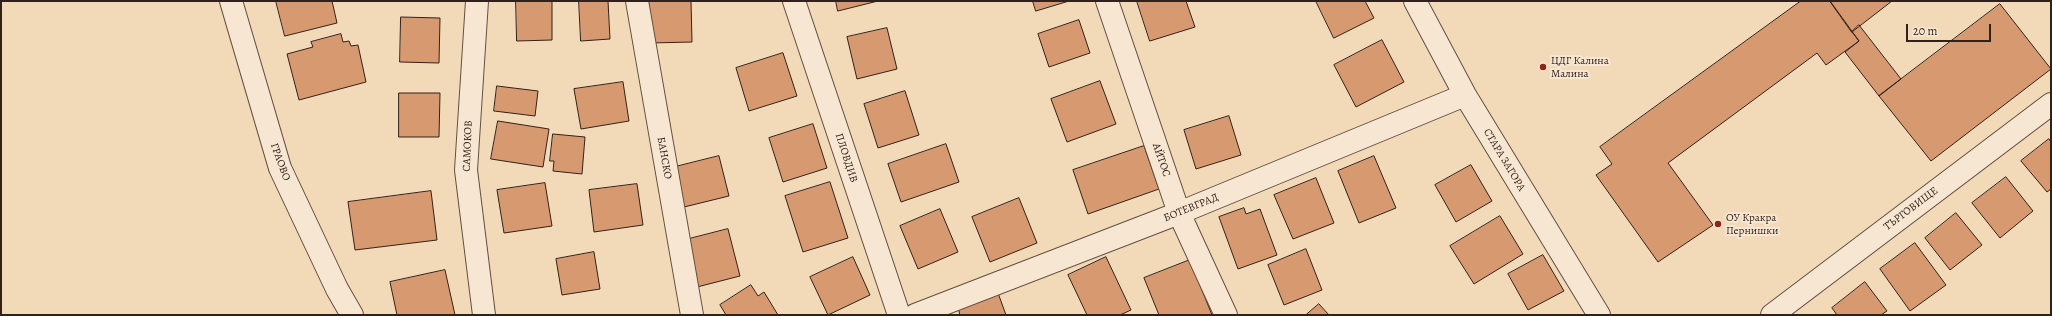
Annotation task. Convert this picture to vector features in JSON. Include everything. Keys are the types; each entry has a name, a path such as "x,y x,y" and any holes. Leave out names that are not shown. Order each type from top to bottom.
{"street":[{"name":"ГРАОВО","path":"230,1 280,168 337,288 352,315"},
{"name":"САМОКОВ","path":"476,1 466,170 484,315"},
{"name":"БАНСКО","path":"637,1 692,315"},
{"name":"ПЛОВДИВ","path":"794,1 899,315"},
{"name":"АЙТОС","path":"1107,1 1179,213 1226,315"},
{"name":"СТАРА ЗАГОРА","path":"1415,1 1465,95 1599,315"},
{"name":"БОТЕВГРАД","path":"915,315 1179,213 1465,95"},
{"name":"ТЪРГОВИЩЕ","path":"1772,315 2051,104"}],"building":[{"path":"276,1 332,1 337,23 285,36"},
{"path":"516,1 552,1 552,40 517,41"},
{"path":"579,1 608,1 610,39 581,41"},
{"path":"649,1 691,1 692,42 650,43"},
{"path":"836,1 878,1 838,11"},
{"path":"1033,1 1069,1 1036,11"},
{"path":"1137,1 1186,1 1195,27 1150,41"},
{"path":"1316,1 1365,1 1374,18 1334,38"},
{"path":"1801,1 1830,1 1859,41 1826,65 1817,53 1668,163 1713,225 1658,262 1596,175 1612,164 1600,147"},
{"path":"1830,1 1892,1 1852,32"},
{"path":"2000,4 2051,69 1931,161 1879,96"},
{"path":"401,17 440,18 439,63 400,62"},
{"path":"1079,20 1090,53 1049,67 1038,34"},
{"path":"1859,25 1901,79 1879,96 1845,52 1859,41 1852,32"},
{"path":"887,28 897,69 857,79 847,37"},
{"path":"341,34 343,42 349,41 351,46 358,45 366,82 299,100 287,54 313,47 311,42"},
{"path":"1382,40 1404,82 1356,107 1334,65"},
{"path":"783,53 797,96 749,111 736,68"},
{"path":"1100,81 1116,124 1067,142 1051,99"},
{"path":"623,82 629,121 581,129 574,89"},
{"path":"497,86 538,91 535,116 494,111"},
{"path":"905,91 919,135 878,148 864,104"},
{"path":"399,93 440,93 439,137 399,137"},
{"path":"1229,116 1241,155 1196,169 1184,130"},
{"path":"498,121 549,129 543,167 491,159"},
{"path":"813,124 827,168 783,182 769,138"},
{"path":"553,134 585,137 582,174 553,171 554,161 550,161"},
{"path":"2049,139 2051,142 2051,189 2047,192 2021,161"},
{"path":"946,144 959,182 901,202 888,164"},
{"path":"1144,146 1159,189 1088,214 1073,170"},
{"path":"719,156 729,196 684,207 675,167"},
{"path":"1374,156 1396,208 1359,223 1338,171"},
{"path":"1471,165 1492,201 1456,222 1435,185"},
{"path":"2006,177 2033,211 2000,238 1972,203"},
{"path":"1316,178 1334,223 1293,239 1274,195"},
{"path":"830,182 848,238 803,252 785,196"},
{"path":"545,183 552,226 504,233 497,190"},
{"path":"637,184 643,225 594,232 589,190"},
{"path":"431,191 437,240 355,250 348,202"},
{"path":"1019,198 1037,243 990,262 972,217"},
{"path":"1244,208 1246,214 1260,209 1277,255 1238,269 1219,217"},
{"path":"940,209 958,252 918,269 900,226"},
{"path":"1956,213 1982,245 1950,270 1925,238"},
{"path":"1500,216 1523,254 1474,284 1450,246"},
{"path":"728,229 740,276 697,287 685,240"},
{"path":"1915,243 1946,285 1910,311 1880,269"},
{"path":"1306,249 1322,290 1284,305 1268,265"},
{"path":"594,252 600,289 562,295 556,259"},
{"path":"1543,255 1564,291 1528,310 1508,274"},
{"path":"853,257 870,295 828,315 810,277"},
{"path":"1106,257 1131,310 1120,315 1087,315 1068,275"},
{"path":"1190,260 1212,315 1159,315 1144,278"},
{"path":"445,270 455,315 397,315 390,282"},
{"path":"1865,282 1887,311 1881,315 1837,315 1832,308"},
{"path":"751,285 758,296 764,292 778,315 726,315 720,305"},
{"path":"998,293 1006,315 960,315 958,308"},
{"path":"1319,304 1329,315 1306,315"}],"place":[{"name":"ЦДГ Калина Малина","path":"1543,67"},
{"name":"ОУ Кракра Пернишки","path":"1718,224"}]}
